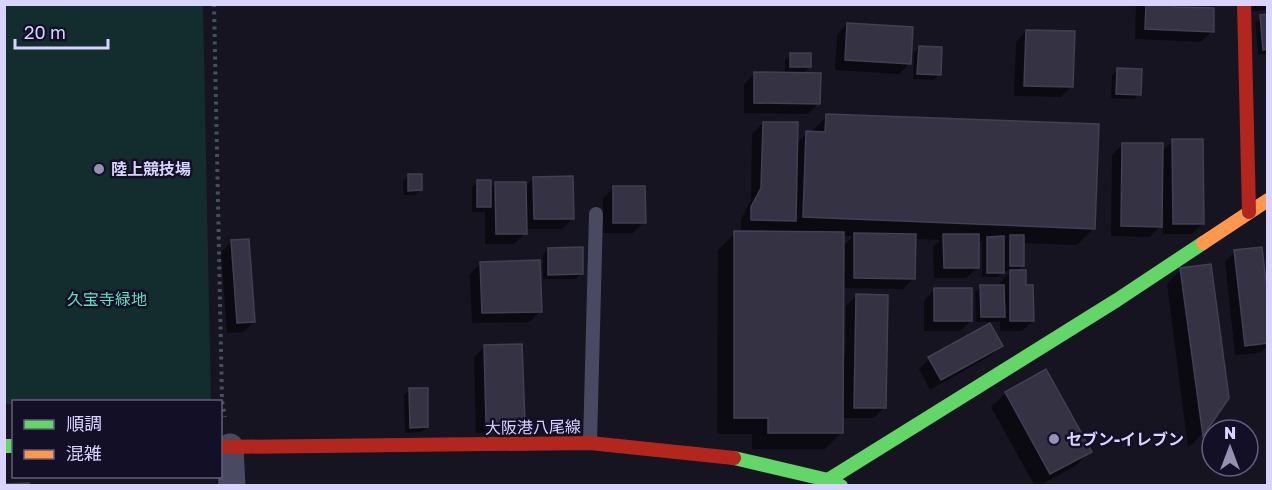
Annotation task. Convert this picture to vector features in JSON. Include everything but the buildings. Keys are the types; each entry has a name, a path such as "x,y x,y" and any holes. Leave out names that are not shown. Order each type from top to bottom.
{"street":[{"path":"1244,4 1249,212"},
{"path":"828,480 1117,300 1268,200"},
{"name":"大阪港八尾線","path":"225,447 590,443 726,456 828,480 842,486"},
{"path":"225,447 231,486"}],"lane":[{"path":"590,443 596,214"}],"path":[{"path":"214,4 222,400"},
{"path":"222,401 225,447"}],"green space":[{"name":"久宝寺緑地","path":"5,4 203,5 211,400 12,400 12,404 5,404"}],"traffic: fast":[{"path":"828,480 1117,300 1203,243"},
{"path":"4,446 12,446"},
{"path":"734,458 828,480 841,486"}],"traffic: slow":[{"path":"1203,243 1268,200"}],"traffic: jam":[{"path":"1244,4 1249,212"},
{"path":"222,447 590,443 734,458"}],"place":[{"name":"陸上競技場","path":"99,169"},
{"name":"セブン-イレブン","path":"1054,439"}]}
